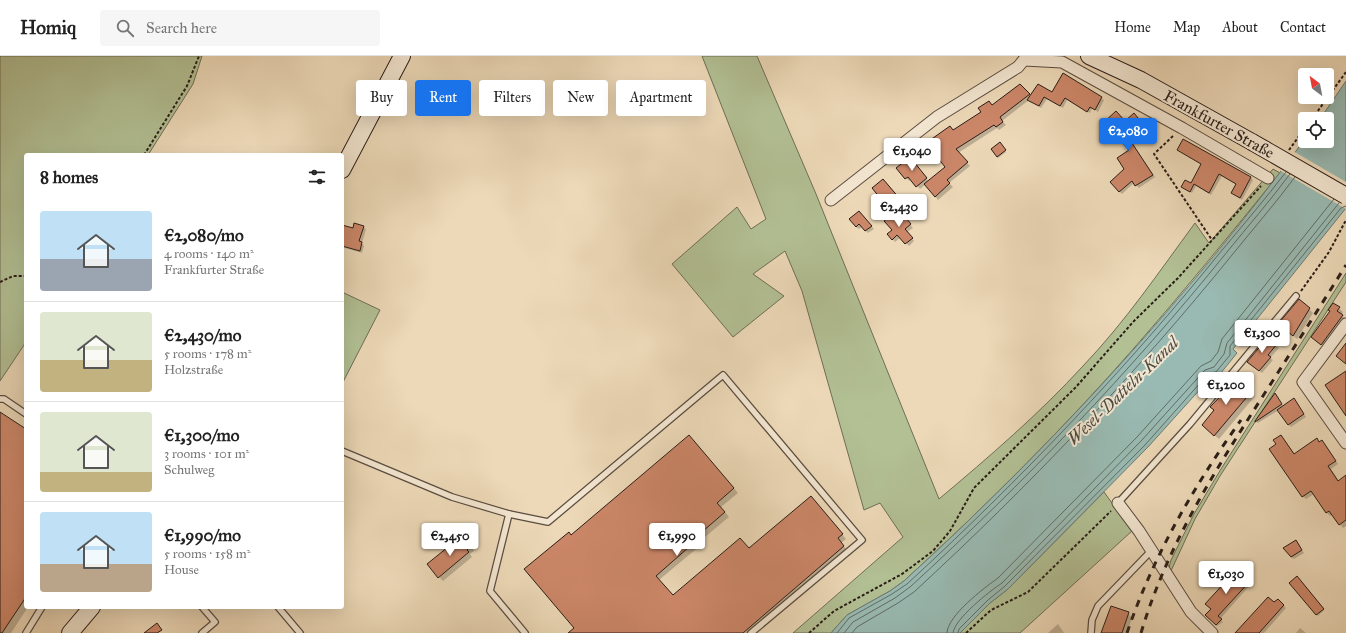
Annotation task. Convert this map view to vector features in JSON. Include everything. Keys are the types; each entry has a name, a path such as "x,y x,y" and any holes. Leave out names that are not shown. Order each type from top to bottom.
{"main road":[{"path":"344,166 402,56"},
{"name":"Frankfurter Straße","path":"1089,56 1141,80 1346,196"},
{"path":"70,633 90,609"}],"street":[{"name":"Frankfurter Straße","path":"1026,58 1062,62 1182,128 1268,178"},
{"path":"831,200 932,121 1018,67 1026,58"},
{"path":"1346,324 1303,382 1346,443"},
{"path":"1118,503 1191,612 1212,633"}],"lane":[{"path":"1118,503 1190,424 1296,296"},
{"path":"344,452 452,497 509,514 548,522 724,375 862,540 752,633"},
{"path":"0,399 4,399 24,413"},
{"path":"509,514 490,591 525,633"},
{"path":"1091,633 1092,620 1098,606 1151,551"},
{"path":"26,633 41,609"},
{"path":"202,633 215,622 204,609"},
{"path":"280,609 300,633"}],"path":[{"path":"145,153 187,86 198,56"},
{"path":"1317,112 1346,72"},
{"path":"1182,128 1154,154 1212,240"},
{"path":"809,633 834,612 902,574 932,551 950,531 974,488 1076,387 1133,322 1178,278 1268,178"},
{"path":"1296,296 1329,252 1346,220"},
{"path":"0,282 13,276 24,276"},
{"path":"966,633 991,610 1028,592 1118,503"}],"green space":[{"path":"0,56 202,56 193,84 149,153 24,153 24,345 0,381"},
{"path":"702,56 757,56 816,194 939,499 1031,418 1083,366 1113,332 1195,223 1209,243 1273,169 1280,173 1154,326 1052,438 964,525 904,581 890,591 847,615 831,633 793,633 903,537 880,503 864,510 802,291 785,251 753,274 784,296 733,337 672,264 737,207 751,229 766,219"},
{"path":"1346,273 1346,282 1220,476 1195,519 1170,573 1168,571 1171,560 1194,514"},
{"path":"344,293 380,310 344,380"},
{"path":"1104,492 1132,531 1020,633 960,633 990,603 1008,589"}],"water":[{"name":"Wesel-Datteln-Kanal","path":"1346,81 1346,208 1233,349 1237,353 1216,379 1212,376 1148,447 1008,589 990,603 960,633 831,633 847,615 890,591 904,581 1012,478 1115,370 1165,314 1213,257 1298,148 1334,148 1334,112 1325,112 1330,104 1334,104 1334,99"}],"pier":[{"path":"1293,151 1346,182 1346,209 1279,170"}],"building":[{"path":"1063,73 1102,97 1095,110 1090,107 1087,112 1065,98 1060,106 1044,97 1039,106 1027,100 1038,84 1052,92"},
{"path":"1020,84 1030,94 1000,117 1003,122 996,127 994,125 956,149 968,162 947,180 950,183 935,197 924,184 945,167 926,143 950,126 953,130 981,112 978,108 989,101 992,105"},
{"path":"1116,111 1125,121 1134,113 1143,124 1128,137 1153,175 1135,186 1132,181 1119,192 1110,182 1124,169 1117,158 1129,150 1104,122"},
{"path":"1183,139 1251,177 1240,198 1231,193 1236,184 1219,174 1209,193 1194,184 1190,192 1181,187 1185,180 1191,183 1201,164 1177,150"},
{"path":"1000,142 1006,150 997,157 991,149"},
{"path":"910,157 927,178 916,187 908,177 905,179 896,168"},
{"path":"883,179 900,199 889,209 872,188"},
{"path":"859,211 872,226 865,231 859,224 856,227 849,219"},
{"path":"896,212 903,221 906,218 911,224 905,229 913,238 905,244 897,235 892,240 887,234 892,230 884,221"},
{"path":"354,223 364,226 359,241 362,242 360,251 344,247 344,226 353,228"},
{"path":"1299,299 1310,308 1293,336 1278,324"},
{"path":"1333,303 1340,307 1337,311 1343,315 1321,345 1311,337 1330,311 1328,310"},
{"path":"1268,337 1277,344 1268,355 1271,357 1259,371 1247,362"},
{"path":"1346,343 1346,364 1336,356"},
{"path":"1346,371 1346,416 1325,385"},
{"path":"1237,379 1252,391 1214,436 1202,425 1214,410 1210,407"},
{"path":"1275,393 1282,404 1255,422 1255,421"},
{"path":"1294,398 1304,414 1288,425 1277,410"},
{"path":"0,412 24,428 24,600 2,633 0,633"},
{"path":"689,435 734,488 717,503 725,512 695,538 697,540 656,576 673,595 740,538 749,548 811,496 843,534 838,538 844,546 743,633 568,633 574,628 524,569 569,532 571,535"},
{"path":"1281,435 1294,454 1317,438 1319,442 1322,440 1336,461 1328,466 1338,481 1346,475 1346,520 1339,525 1329,511 1326,513 1311,491 1302,497 1269,449 1276,444 1273,440"},
{"path":"466,535 471,546 467,550 469,552 438,578 427,564 453,543 455,544"},
{"path":"1296,540 1302,550 1291,557 1283,548"},
{"path":"1238,568 1251,580 1218,616 1222,619 1216,625 1205,615 1211,609 1205,604"},
{"path":"1297,576 1324,609 1316,615 1289,583"},
{"path":"1268,597 1274,602 1278,599 1284,605 1259,633 1235,633"},
{"path":"1111,606 1129,612 1122,633 1101,633"},
{"path":"157,623 162,630 157,633 144,633"}],"railway":[{"path":"1141,633 1164,570 1209,483 1346,265"},
{"path":"1127,633 1137,604 1176,522 1207,470 1241,420"}]}
